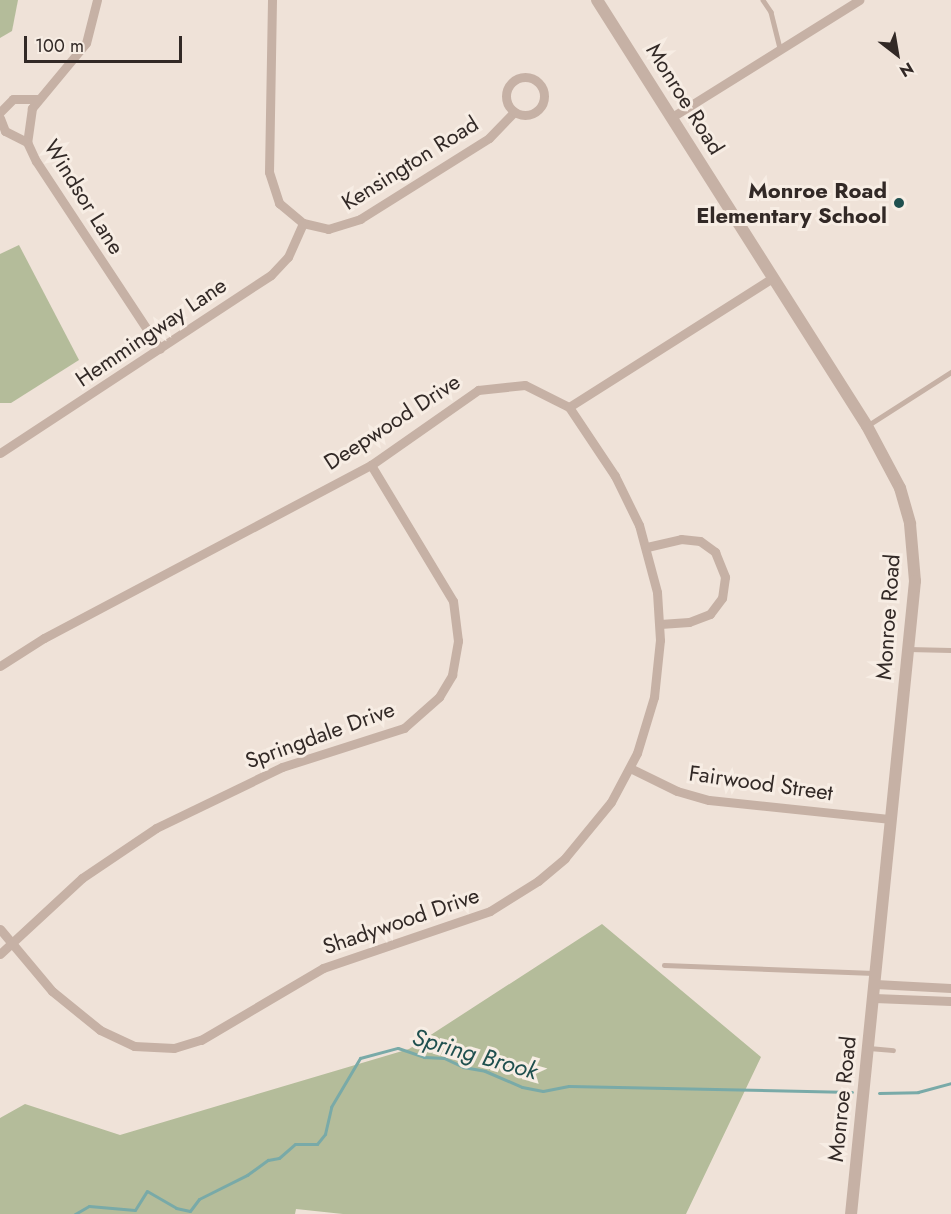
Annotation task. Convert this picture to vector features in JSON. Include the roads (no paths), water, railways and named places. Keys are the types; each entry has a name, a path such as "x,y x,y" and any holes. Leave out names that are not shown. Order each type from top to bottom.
{"street":[{"name":"Windsor Lane","path":"97,0 86,43 37,99 28,120 27,142 42,171 160,349"},
{"path":"272,0 269,172 279,203 303,223"},
{"name":"Monroe Road","path":"597,0 867,426 900,488 910,524 915,580 851,1214"},
{"path":"672,117 858,0"},
{"path":"522,77 538,82 544,93 539,109 529,115 514,112 507,103 508,87 522,77"},
{"path":"0,112 13,99 37,99"},
{"name":"Kensington Road","path":"303,223 328,229 360,219 489,138 514,112"},
{"path":"0,118 5,131 27,142"},
{"name":"Hemmingway Lane","path":"0,453 271,275 288,257 303,223"},
{"path":"569,407 772,278"},
{"name":"Deepwood Drive","path":"0,666 44,638 371,465 455,403 486,388 525,385 569,407"},
{"name":"Shadywood Drive","path":"12,941 52,991 110,1037 146,1048 189,1045 323,968 371,950 456,925 514,897 578,846 611,802 630,768 654,696 660,624 647,547 621,486 569,407"},
{"name":"Springdale Drive","path":"0,954 82,878 165,823 282,767 404,728 439,697 452,675 459,642 453,601 371,465"},
{"path":"647,547 681,539 700,541 715,552 725,577 722,598 710,614 689,622 660,624"},
{"name":"Fairwood Street","path":"630,768 677,791 709,800 891,819"},
{"path":"0,929 12,941"},
{"path":"876,979 951,988"},
{"path":"874,998 951,1001"}],"lane":[{"path":"764,0 771,12 780,49"},
{"path":"867,426 951,372"},
{"path":"908,649 951,650"},
{"path":"664,964 876,979"},
{"path":"869,1048 893,1050"}],"waterway":[{"name":"Spring Brook","path":"75,1214 89,1206 135,1210 147,1191 176,1208 190,1211 199,1199 247,1175 268,1160 279,1158 295,1144 317,1144 325,1134 331,1107 360,1058 398,1048 424,1057 444,1058 463,1067 485,1071 522,1087 543,1091 569,1086 852,1092"},
{"name":"Spring Brook","path":"879,1093 918,1092 951,1083"}],"place":[{"name":"Monroe Road Elementary School","path":"899,203"}]}
